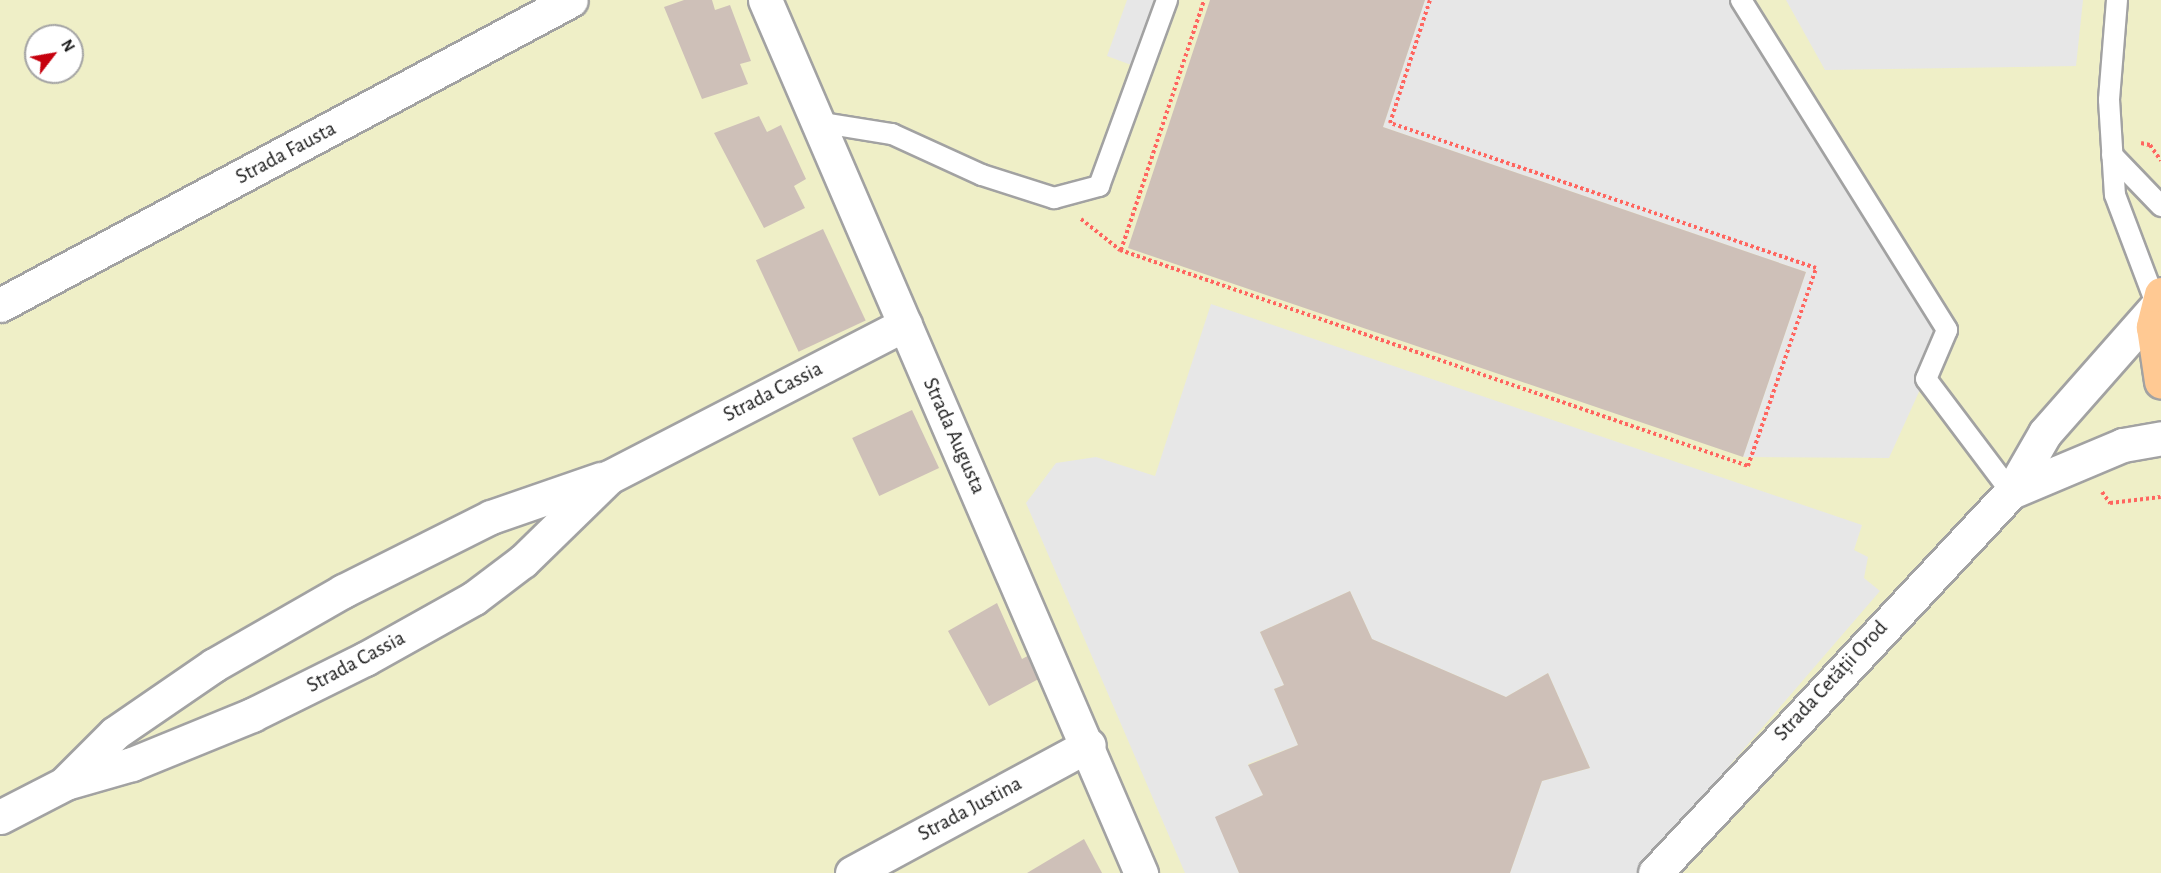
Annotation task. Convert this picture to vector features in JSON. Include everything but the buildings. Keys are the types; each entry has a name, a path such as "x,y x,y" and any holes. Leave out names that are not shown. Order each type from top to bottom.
{"main road":[{"path":"2159,300 2153,351 2161,381"}],"street":[{"name":"Strada Fausta","path":"0,305 571,0"},
{"name":"Strada Augusta","path":"765,0 1089,746 1141,873"},
{"name":"Strada Cetății Orod","path":"1655,873 2011,492 2045,433 2159,300"},
{"name":"Strada Cassia","path":"66,783 115,733 214,665 343,591 491,517 609,477 905,324"},
{"name":"Strada Cetății Orod","path":"2011,492 2123,446 2161,438"},
{"name":"Strada Cassia","path":"0,817 66,783 132,764 252,715 375,654 490,585 523,561 609,477"},
{"name":"Strada Justina","path":"852,873 1089,746"}],"lane":[{"path":"818,122 892,134 982,175 1054,198 1099,186 1167,0"},
{"path":"1741,0 1947,330 1926,379 2011,492"},
{"path":"2117,0 2109,100 2112,155 2124,227 2159,300"},
{"path":"2112,155 2161,206"}],"path":[{"path":"1120,250 1204,0"},
{"path":"1054,198 1120,250 1748,465 1816,268 1390,123 1431,0"},
{"path":"2150,145 2161,162"},
{"path":"2098,486 2110,503 2161,497"}],"green space":[{"path":"0,0 2161,0 2161,873 0,873"}],"shaded area":[{"path":"1127,0 1167,0 1142,69 1107,56"},
{"path":"1425,0 1741,0 1947,330 1889,458 1743,457 1806,272 1383,127"},
{"path":"1786,0 2083,0 2076,66 1825,70"},
{"path":"1211,304 1862,525 1854,550 1868,557 1864,578 1880,591 1637,873 1510,873 1542,781 1590,768 1548,673 1506,697 1372,639 1350,591 1260,632 1284,685 1274,689 1298,745 1248,764 1263,795 1216,817 1239,873 1185,873 1026,503 1056,463 1096,457 1155,476"}]}
